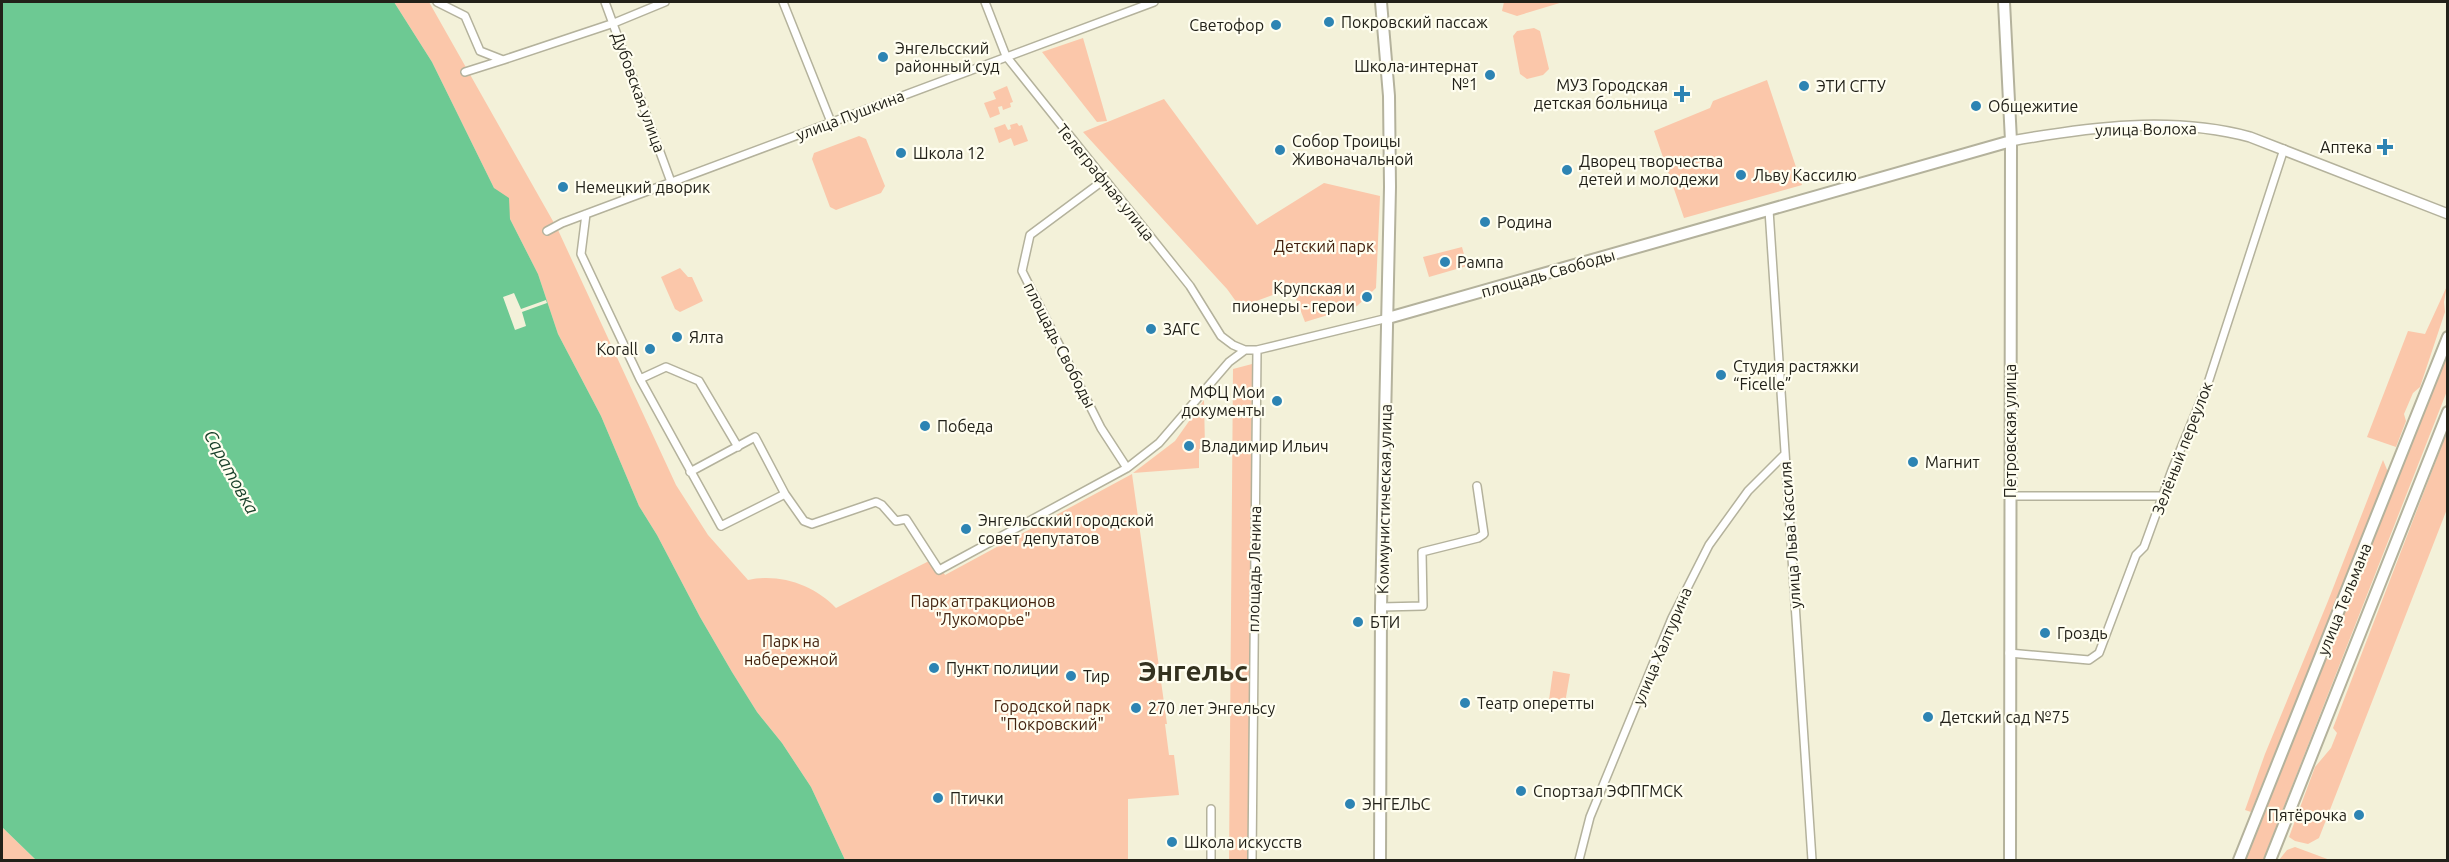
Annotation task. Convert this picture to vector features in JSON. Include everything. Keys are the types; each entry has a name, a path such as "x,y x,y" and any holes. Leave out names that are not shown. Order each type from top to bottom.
{"main road":[{"name":"Коммунистическая улица","path":"1380,861 1381,607 1390,187 1389,108 1381,2"},
{"name":"Петровская улица","path":"2004,2 2011,141 2010,861"},
{"name":"площадь Свободы","path":"1388,318 2011,141"},
{"name":"улица Тельмана","path":"2239,861 2448,337"},
{"name":"улица Тельмана","path":"2270,861 2448,412"}],"street":[{"path":"437,2 465,16 480,51 503,60"},
{"name":"Дубовская улица","path":"605,2 671,182"},
{"path":"465,72 614,23 664,2"},
{"path":"783,2 831,122"},
{"name":"Телеграфная улица","path":"985,2 1006,56 1190,286 1221,336 1245,350"},
{"name":"улица Пушкина","path":"548,231 586,214 1154,2"},
{"name":"улица Волоха","path":"2011,141 2104,128 2181,125 2219,129 2284,149 2448,214"},
{"name":"Зелёный переулок","path":"2009,653 2089,660 2099,653 2136,555 2144,547 2208,383 2284,149"},
{"name":"площадь Свободы","path":"1104,180 1030,235 1022,271 1101,428 1127,468"},
{"name":"улица Льва Кассиля","path":"1769,210 1812,861"},
{"path":"586,214 581,254 640,379 721,526 785,494"},
{"name":"площадь Свободы","path":"1245,350 1257,350 1388,318"},
{"path":"690,472 755,438 785,494 804,521 812,524 876,502 882,505 896,522 906,519 939,570 1127,468 1159,443 1229,362 1245,350"},
{"name":"площадь Ленина","path":"1252,861 1257,350"},
{"path":"640,379 666,367 699,381 738,447"},
{"name":"улица Халтурина","path":"1579,861 1590,817 1672,618 1709,544 1748,491 1785,454"},
{"path":"1381,607 1423,606 1422,552 1478,538 1484,534 1477,486"},
{"path":"2010,496 2162,496"},
{"path":"1211,809 1211,861"}],"green space":[{"name":"Городской парк \"Покровский\"","path":"394,2 429,2 558,230 676,485 708,535 748,580 772,578 796,583 817,593 836,608 935,558 945,575 1132,474 1167,724 1165,724 1169,755 1174,755 1179,795 1128,799 1128,860 845,860 811,787 782,743 757,712 732,672 639,506 601,416 558,334 538,274 510,219 508,207 494,188 432,62"},
{"path":"1504,2 1563,2 1517,16 1502,11"},
{"path":"1534,28 1540,31 1549,69 1543,75 1527,79 1520,74 1513,36 1517,31"},
{"path":"1083,38 1107,121 1097,122 1042,52"},
{"path":"1767,80 1802,185 1684,218 1654,131 1710,108 1713,101"},
{"path":"1007,86 1013,102 1010,103 1011,107 1003,110 1002,106 998,107 1000,114 990,118 984,103 996,99 993,92"},
{"name":"Детский парк","path":"1164,99 1257,225 1324,183 1380,196 1376,288 1357,306 1305,322 1292,288 1240,307 1227,289 1083,132"},
{"path":"1017,123 1019,126 1022,125 1028,141 1014,146 1011,138 999,143 994,128 1005,124 1008,130 1011,129 1010,125"},
{"path":"859,136 866,139 885,186 881,193 836,210 830,207 812,159 814,153"},
{"name":"Рампа","path":"1462,247 1467,266 1429,277 1423,257"},
{"path":"680,268 688,277 692,277 703,301 680,312 675,309 661,277"},
{"path":"2447,286 2445,312 2420,387 2413,393 2404,414 2406,421 2396,447 2367,437 2408,331 2425,334"},
{"path":"2447,355 2447,391 2263,860 2246,860"},
{"path":"1252,364 1249,860 1229,860 1233,369"},
{"path":"1204,400 1205,448 1199,449 1199,468 1133,473 1175,441"},
{"path":"2447,432 2447,509 2319,838 2308,844 2295,841 2289,837 2315,767 2331,748 2337,733 2333,728"},
{"path":"2383,460 2388,472 2251,812 2245,810 2265,754"},
{"path":"1553,671 1570,674 1565,703 1549,700"},
{"path":"2,827 36,860 2,860"},
{"path":"2295,847 2330,860 2279,860 2287,850"}],"water":[{"name":"Саратовка","path":"2,2 394,2 432,62 494,188 509,198 510,219 538,274 558,334 601,416 639,506 732,672 757,712 782,743 811,787 845,860 36,860 2,827"}],"pier":[{"path":"514,293 521,309 546,300 547,303 522,312 526,326 515,330 503,297"}],"place":[{"name":"Покровский пассаж","path":"1329,22"},
{"name":"Светофор","path":"1276,25"},
{"name":"Энгельсский районный суд","path":"883,57"},
{"name":"Школа-интернат №1","path":"1490,75"},
{"name":"ЭТИ СГТУ","path":"1804,86"},
{"name":"МУЗ Городская детская больница","path":"1682,94"},
{"name":"Общежитие","path":"1976,106"},
{"name":"Аптека","path":"2385,147"},
{"name":"Собор Троицы Живоначальной","path":"1280,150"},
{"name":"Школа 12","path":"901,153"},
{"name":"Дворец творчества детей и молодежи","path":"1567,170"},
{"name":"Льву Кассилю","path":"1741,175"},
{"name":"Немецкий дворик","path":"563,187"},
{"name":"Родина","path":"1485,222"},
{"name":"Рампа","path":"1445,262"},
{"name":"Крупская и пионеры - герои","path":"1367,297"},
{"name":"ЗАГС","path":"1151,329"},
{"name":"Ялта","path":"677,337"},
{"name":"Korall","path":"650,349"},
{"name":"Студия растяжки “Ficelle”","path":"1721,375"},
{"name":"МФЦ Мои документы","path":"1277,401"},
{"name":"Победа","path":"925,426"},
{"name":"Владимир Ильич","path":"1189,446"},
{"name":"Магнит","path":"1913,462"},
{"name":"Энгельсский городской совет депутатов","path":"966,529"},
{"name":"БТИ","path":"1358,622"},
{"name":"Гроздь","path":"2045,633"},
{"name":"Пункт полиции","path":"934,668"},
{"name":"Тир","path":"1071,676"},
{"name":"Театр оперетты","path":"1465,703"},
{"name":"270 лет Энгельсу","path":"1136,708"},
{"name":"Детский сад №75","path":"1928,717"},
{"name":"Спортзал ЭФПГМСК","path":"1521,791"},
{"name":"Птички","path":"938,798"},
{"name":"ЭНГЕЛЬС","path":"1350,804"},
{"name":"Пятёрочка","path":"2359,815"},
{"name":"Школа искусств","path":"1172,842"}],"district":[{"name":"Энгельс","path":"1193,671"}],"park label":[{"name":"Парк аттракционов \"Лукоморье\"","path":"983,610"},
{"name":"Парк на набережной","path":"791,650"}]}
